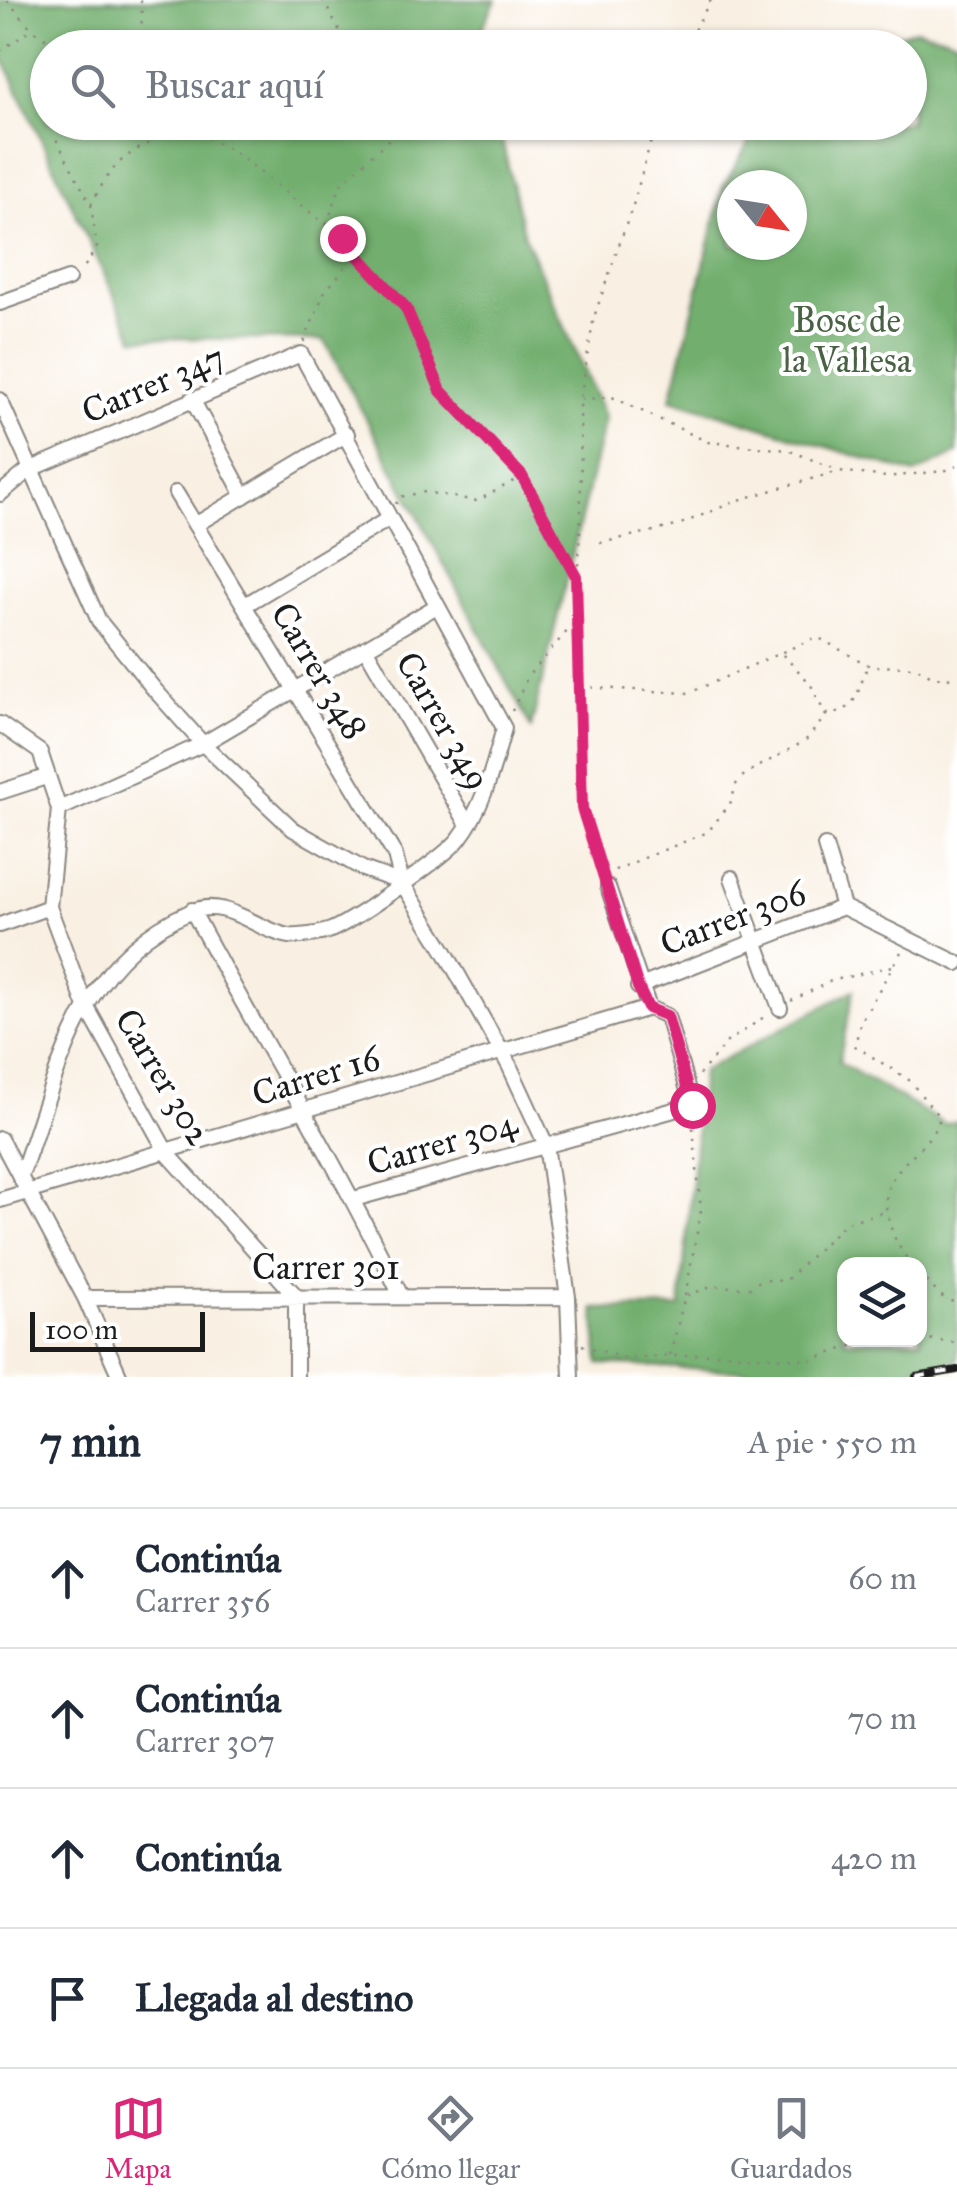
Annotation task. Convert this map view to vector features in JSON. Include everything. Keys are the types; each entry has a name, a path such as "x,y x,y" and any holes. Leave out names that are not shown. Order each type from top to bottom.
{"street":[{"path":"0,303 68,279"},
{"path":"20,1178 84,1002 134,948 192,910 230,910 290,936 330,931 402,884 458,840 484,799 504,728 301,354"},
{"name":"Carrer 347","path":"0,494 29,470 301,354"},
{"path":"192,399 244,496"},
{"path":"0,400 99,620 203,744 294,830 363,870 402,884"},
{"path":"196,525 347,434"},
{"name":"Carrer 348","path":"176,493 395,854 402,884 500,1050 546,1144 568,1297 572,1377"},
{"path":"245,606 390,518"},
{"path":"59,810 203,744 435,606"},
{"name":"Carrer 349","path":"366,649 467,823"},
{"name":"Carrer 302","path":"0,724 40,752 59,810 49,907 84,1002 168,1153 296,1296"},
{"path":"0,792 46,777"},
{"path":"825,846 843,907"},
{"path":"732,878 780,1008"},
{"path":"606,881 638,987 648,1008 667,1016 692,1105"},
{"path":"0,925 49,907"},
{"name":"Carrer 306","path":"638,987 843,907 957,963"},
{"path":"192,910 300,1112 354,1199 401,1296"},
{"name":"Carrer 16","path":"0,1200 648,1008"},
{"name":"Carrer 304","path":"354,1199 692,1105"},
{"path":"0,1139 84,1298 120,1377"},
{"path":"296,1296 296,1377"},
{"name":"Carrer 301","path":"84,1298 568,1297"}],"path":[{"path":"7,0 32,29"},
{"path":"141,0 142,30"},
{"path":"323,0 339,30"},
{"path":"694,30 711,0"},
{"path":"0,50 30,30"},
{"path":"57,140 91,205 98,248 87,269 68,279"},
{"path":"91,205 106,174 126,154 152,140"},
{"path":"212,140 240,155 326,225 406,308 441,391 522,476 576,576"},
{"path":"326,225 341,184 389,140"},
{"path":"651,140 594,317 580,399 581,513 576,576 582,808 606,881 708,832 734,798 734,788 745,774 805,741 825,714"},
{"path":"301,354 324,293 356,254"},
{"path":"580,399 612,397 708,442 788,450 839,471 886,477 944,472 957,466"},
{"path":"600,543 676,526 739,500 839,471"},
{"path":"390,518 399,496 425,492 457,501 476,500 522,476"},
{"path":"504,728 528,676 577,620"},
{"path":"580,687 689,692 817,637 868,665 915,667 934,678 957,678"},
{"path":"781,652 810,682 825,714"},
{"path":"825,714 835,714 857,699 868,665"},
{"path":"907,1257 894,1240 886,1211 887,1186 935,1132 940,1118 909,1080 855,1046 860,1023 909,939"},
{"path":"694,1082 727,1042 780,1008 831,981 893,966"},
{"path":"670,1355 702,1211 692,1105"},
{"path":"685,1296 714,1286 750,1288 761,1280 785,1281 846,1222 886,1211"},
{"path":"927,1281 939,1295 957,1304"},
{"path":"927,1339 957,1343"},
{"path":"572,1341 627,1359 670,1355 811,1360 849,1347"}],"green space":[{"path":"0,0 496,0 481,30 30,30 30,116 0,52"},
{"name":"Bosc de la Vallesa","path":"927,32 957,40 957,453 915,474 671,399 717,211 717,260 807,260 807,170 733,170 750,140 927,140"},
{"path":"41,140 502,140 524,235 605,418 531,728 324,340 134,338"},
{"path":"854,990 839,1062 945,1124 957,1121 957,1361 871,1377 599,1364 594,1309 680,1307 702,1071"}],"railway":[{"path":"916,1377 957,1370"}],"route":[{"path":"342,238 406,308 441,391 522,476 576,576 582,808 638,987 648,1008 667,1016 692,1105"}]}
